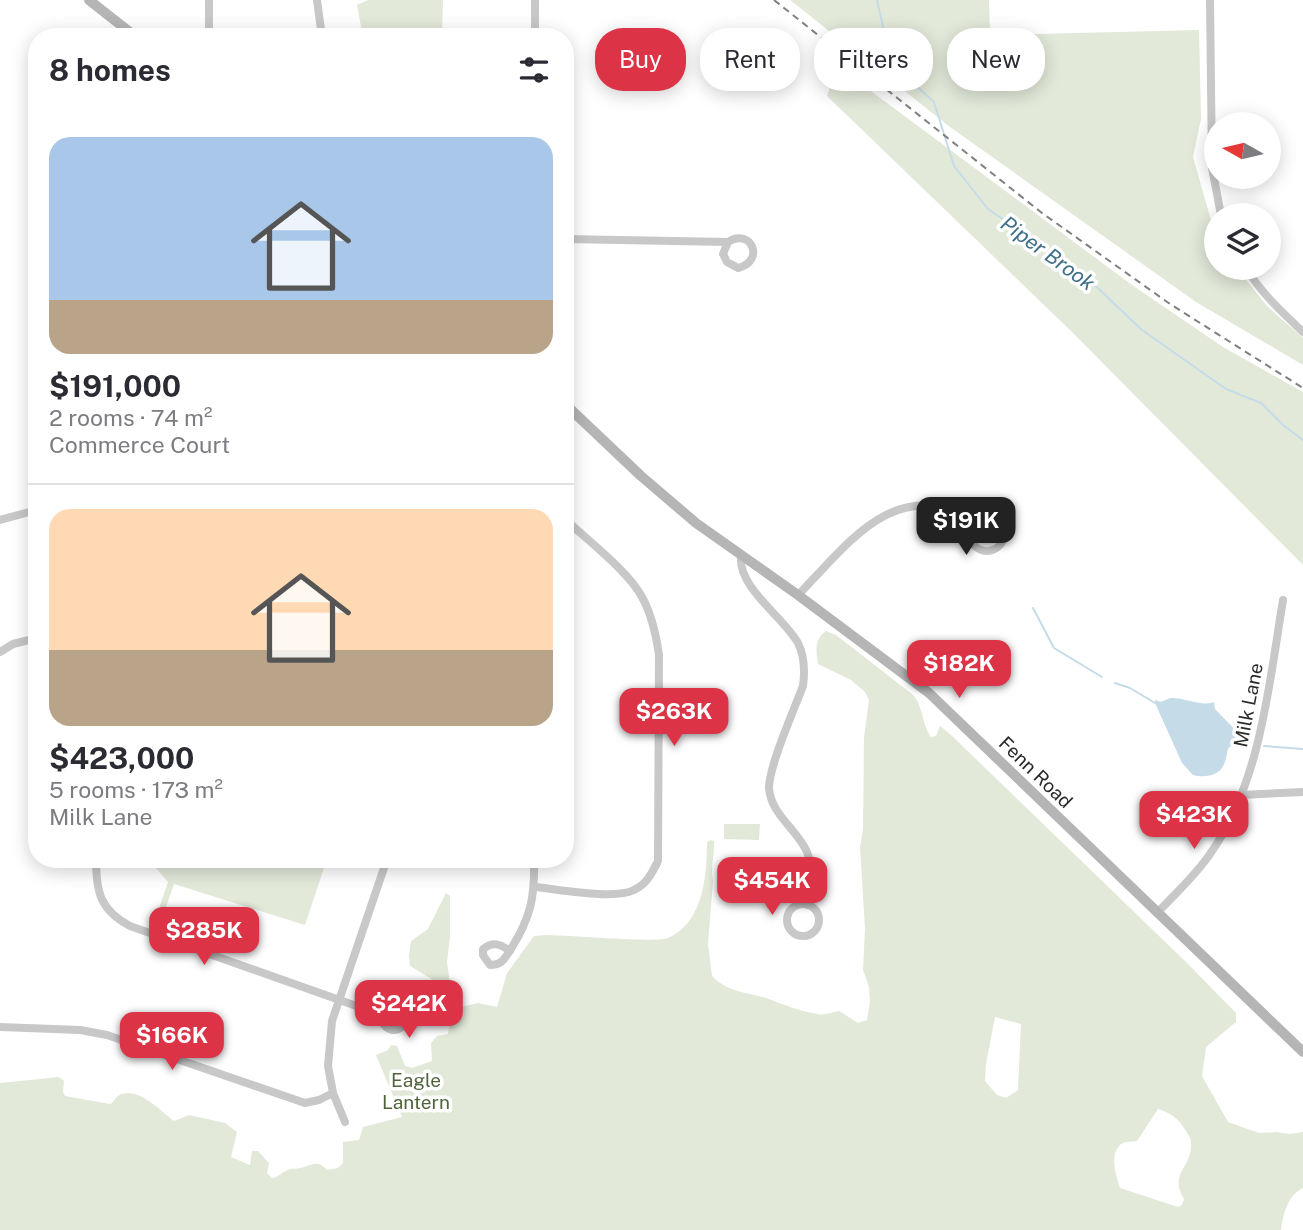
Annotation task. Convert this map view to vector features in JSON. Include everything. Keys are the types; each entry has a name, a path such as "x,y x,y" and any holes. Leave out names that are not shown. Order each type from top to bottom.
{"street":[{"path":"89,0 125,28"},
{"path":"209,0 209,28"},
{"path":"317,0 321,28"},
{"path":"535,0 535,28"},
{"path":"1210,0 1212,168 1219,203"},
{"path":"574,239 728,242"},
{"path":"1255,280 1274,304 1303,331"},
{"name":"Fenn Road","path":"574,412 672,503 929,694 1303,1052"},
{"path":"798,595 867,526 887,513 913,506 941,507 962,512 976,520"},
{"path":"0,520 28,512"},
{"path":"982,517 993,518 1002,526 1003,537 997,547 982,550 973,544 970,534 976,520 982,517"},
{"path":"534,887 615,895 632,891 650,877 658,861 659,655 656,631 640,594 574,528"},
{"path":"741,556 741,571 798,643 803,657 803,686 772,771 769,788 780,816 806,849 811,864 812,884 808,905"},
{"path":"754,590 756,583 765,573"},
{"name":"Milk Lane","path":"1157,913 1195,874 1212,852 1240,795 1261,728 1283,600"},
{"path":"0,652 13,644 28,640"},
{"path":"1240,795 1303,792"},
{"path":"96,868 100,896 107,909 130,926 382,1015"},
{"path":"345,1122 333,1093 328,1066 328,1044 332,1021 384,868"},
{"path":"510,951 531,911 534,868"},
{"path":"808,905 817,911 819,922 810,936 799,937 790,931 787,918 792,908 808,905"},
{"path":"0,1027 80,1030 107,1035 305,1102 319,1100 333,1093"}],"green space":[{"path":"368,0 443,0 442,28 361,28 357,5"},
{"path":"790,0 989,0 990,28 947,28 947,91 1045,91 1045,34 1199,30 1201,119 1193,157 1206,203 1204,280 1246,280 1267,306 1303,338 1303,365 1196,302 950,127 905,91 933,91 933,28 825,28"},
{"path":"829,91 871,91 1132,285 1223,347 1303,392 1303,565 1072,332 827,96"},
{"name":"Eagle Lantern","path":"826,631 836,635 912,694 919,704 931,737 936,736 940,726 950,734 1236,1013 1236,1022 1206,1047 1202,1076 1228,1122 1259,1133 1303,1132 1303,1188 1290,1200 1281,1230 0,1230 0,1083 59,1077 64,1081 65,1096 110,1104 118,1096 133,1094 141,1096 174,1121 189,1115 225,1123 237,1132 231,1157 250,1165 252,1151 258,1151 269,1163 267,1173 272,1178 290,1169 314,1164 327,1170 338,1168 343,1163 343,1142 359,1140 363,1127 402,1117 376,1055 388,1050 391,1045 397,1046 405,1066 412,1068 432,1061 431,1043 437,1036 448,1034 451,1011 438,983 410,966 409,955 411,941 428,929 446,893 450,896 447,962 453,1005 456,1008 478,1003 497,1007 507,973 534,936 660,939 680,931 696,910 701,897 707,842 711,840 714,841 713,881 708,944 712,976 732,989 798,1010 820,1014 839,1011 858,1023 867,1020 870,1001 869,987 863,970 865,929 860,847 863,829 864,737 869,700 865,692 851,680 818,664 817,646","holes":["995,1017 1021,1024 1018,1090 1006,1098 997,1095 985,1081","1158,1109 1179,1122 1191,1141 1191,1151 1179,1183 1184,1199 1178,1207 1120,1188 1115,1171 1117,1148 1123,1143 1137,1141"]},
{"path":"724,824 760,824 759,840 724,839"},
{"path":"156,868 324,868 305,925 174,884 158,930 152,929 168,882"}],"water":[{"path":"1170,698 1214,702 1215,709 1250,746 1229,747 1222,768 1215,774 1193,775 1182,763 1155,703 1155,700 1161,702"}],"waterway":[{"name":"Piper Brook","path":"877,0 891,63 934,102 954,166 988,209 1085,276 1142,330 1226,389 1261,403 1303,440"},
{"path":"1033,608 1054,648 1102,677"},
{"path":"1115,683 1130,688 1155,703"},
{"path":"1264,746 1303,749"}],"railway":[{"path":"774,0 1042,213 1170,304 1303,388"}]}
